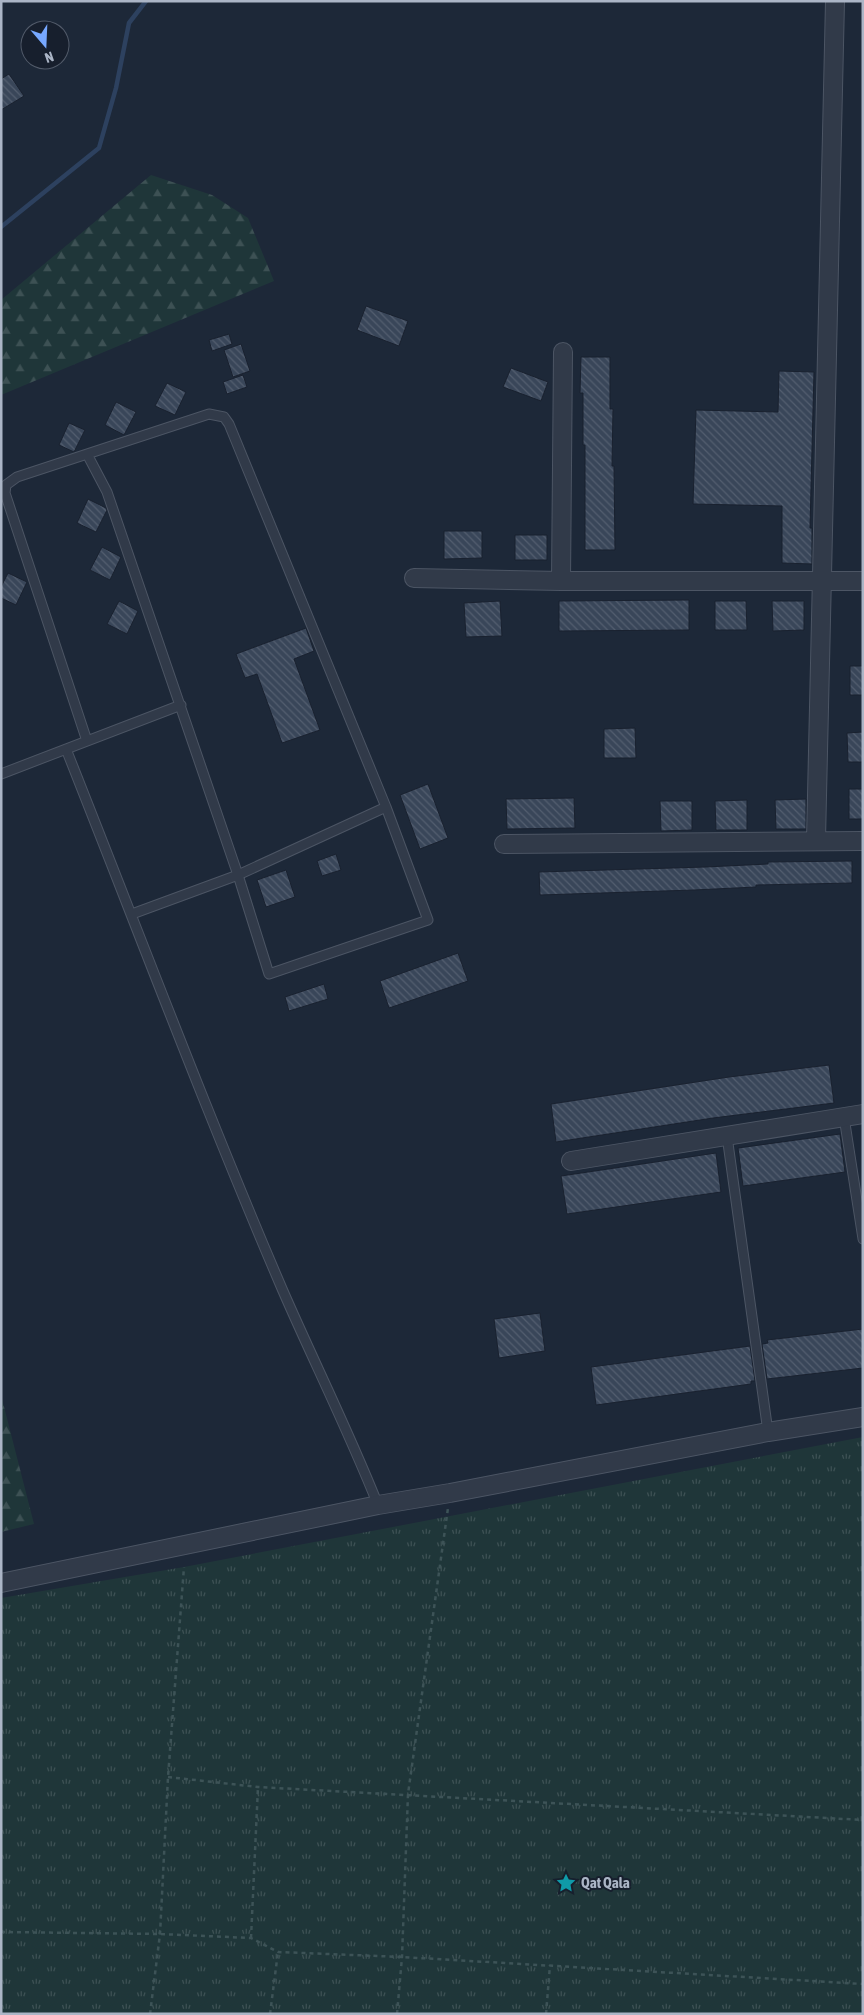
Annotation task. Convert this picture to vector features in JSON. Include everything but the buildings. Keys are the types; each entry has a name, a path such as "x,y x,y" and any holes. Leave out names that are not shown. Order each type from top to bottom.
{"street":[{"path":"816,840 835,1"},
{"path":"561,581 563,352"},
{"path":"414,578 561,581 863,581"},
{"path":"504,844 863,841"},
{"path":"571,1161 863,1114"},
{"path":"1,1583 378,1505 768,1432 863,1417"}],"lane":[{"path":"87,454 107,492 181,705 269,974 428,920 386,807 229,424 224,418 210,414 87,454 17,477 6,485 5,493 87,741"},
{"path":"1,774 181,705"},
{"path":"66,749 280,1282 354,1446 378,1505"},
{"path":"132,914 238,875 386,807"},
{"path":"844,1117 863,1239"},
{"path":"727,1136 768,1432"}],"path":[{"path":"398,2014 408,1794 450,1493"},
{"path":"150,2014 160,1934 168,1777 184,1567"},
{"path":"168,1777 258,1787 863,1820"},
{"path":"251,1938 258,1787"},
{"path":"1,1932 160,1934 251,1938 278,1952 550,1965 863,1984"},
{"path":"270,2014 278,1952"},
{"path":"546,2014 550,1965"}],"green space":[{"path":"151,175 212,195 248,218 274,281 1,395 1,300"},
{"path":"1,1395 34,1524 1,1532"},
{"path":"863,1437 863,2014 1,2014 1,1598 184,1567"}],"waterway":[{"path":"1,227 99,148 116,88 129,23 146,1"}],"place":[{"name":"Qat Qala","path":"566,1883"}]}
